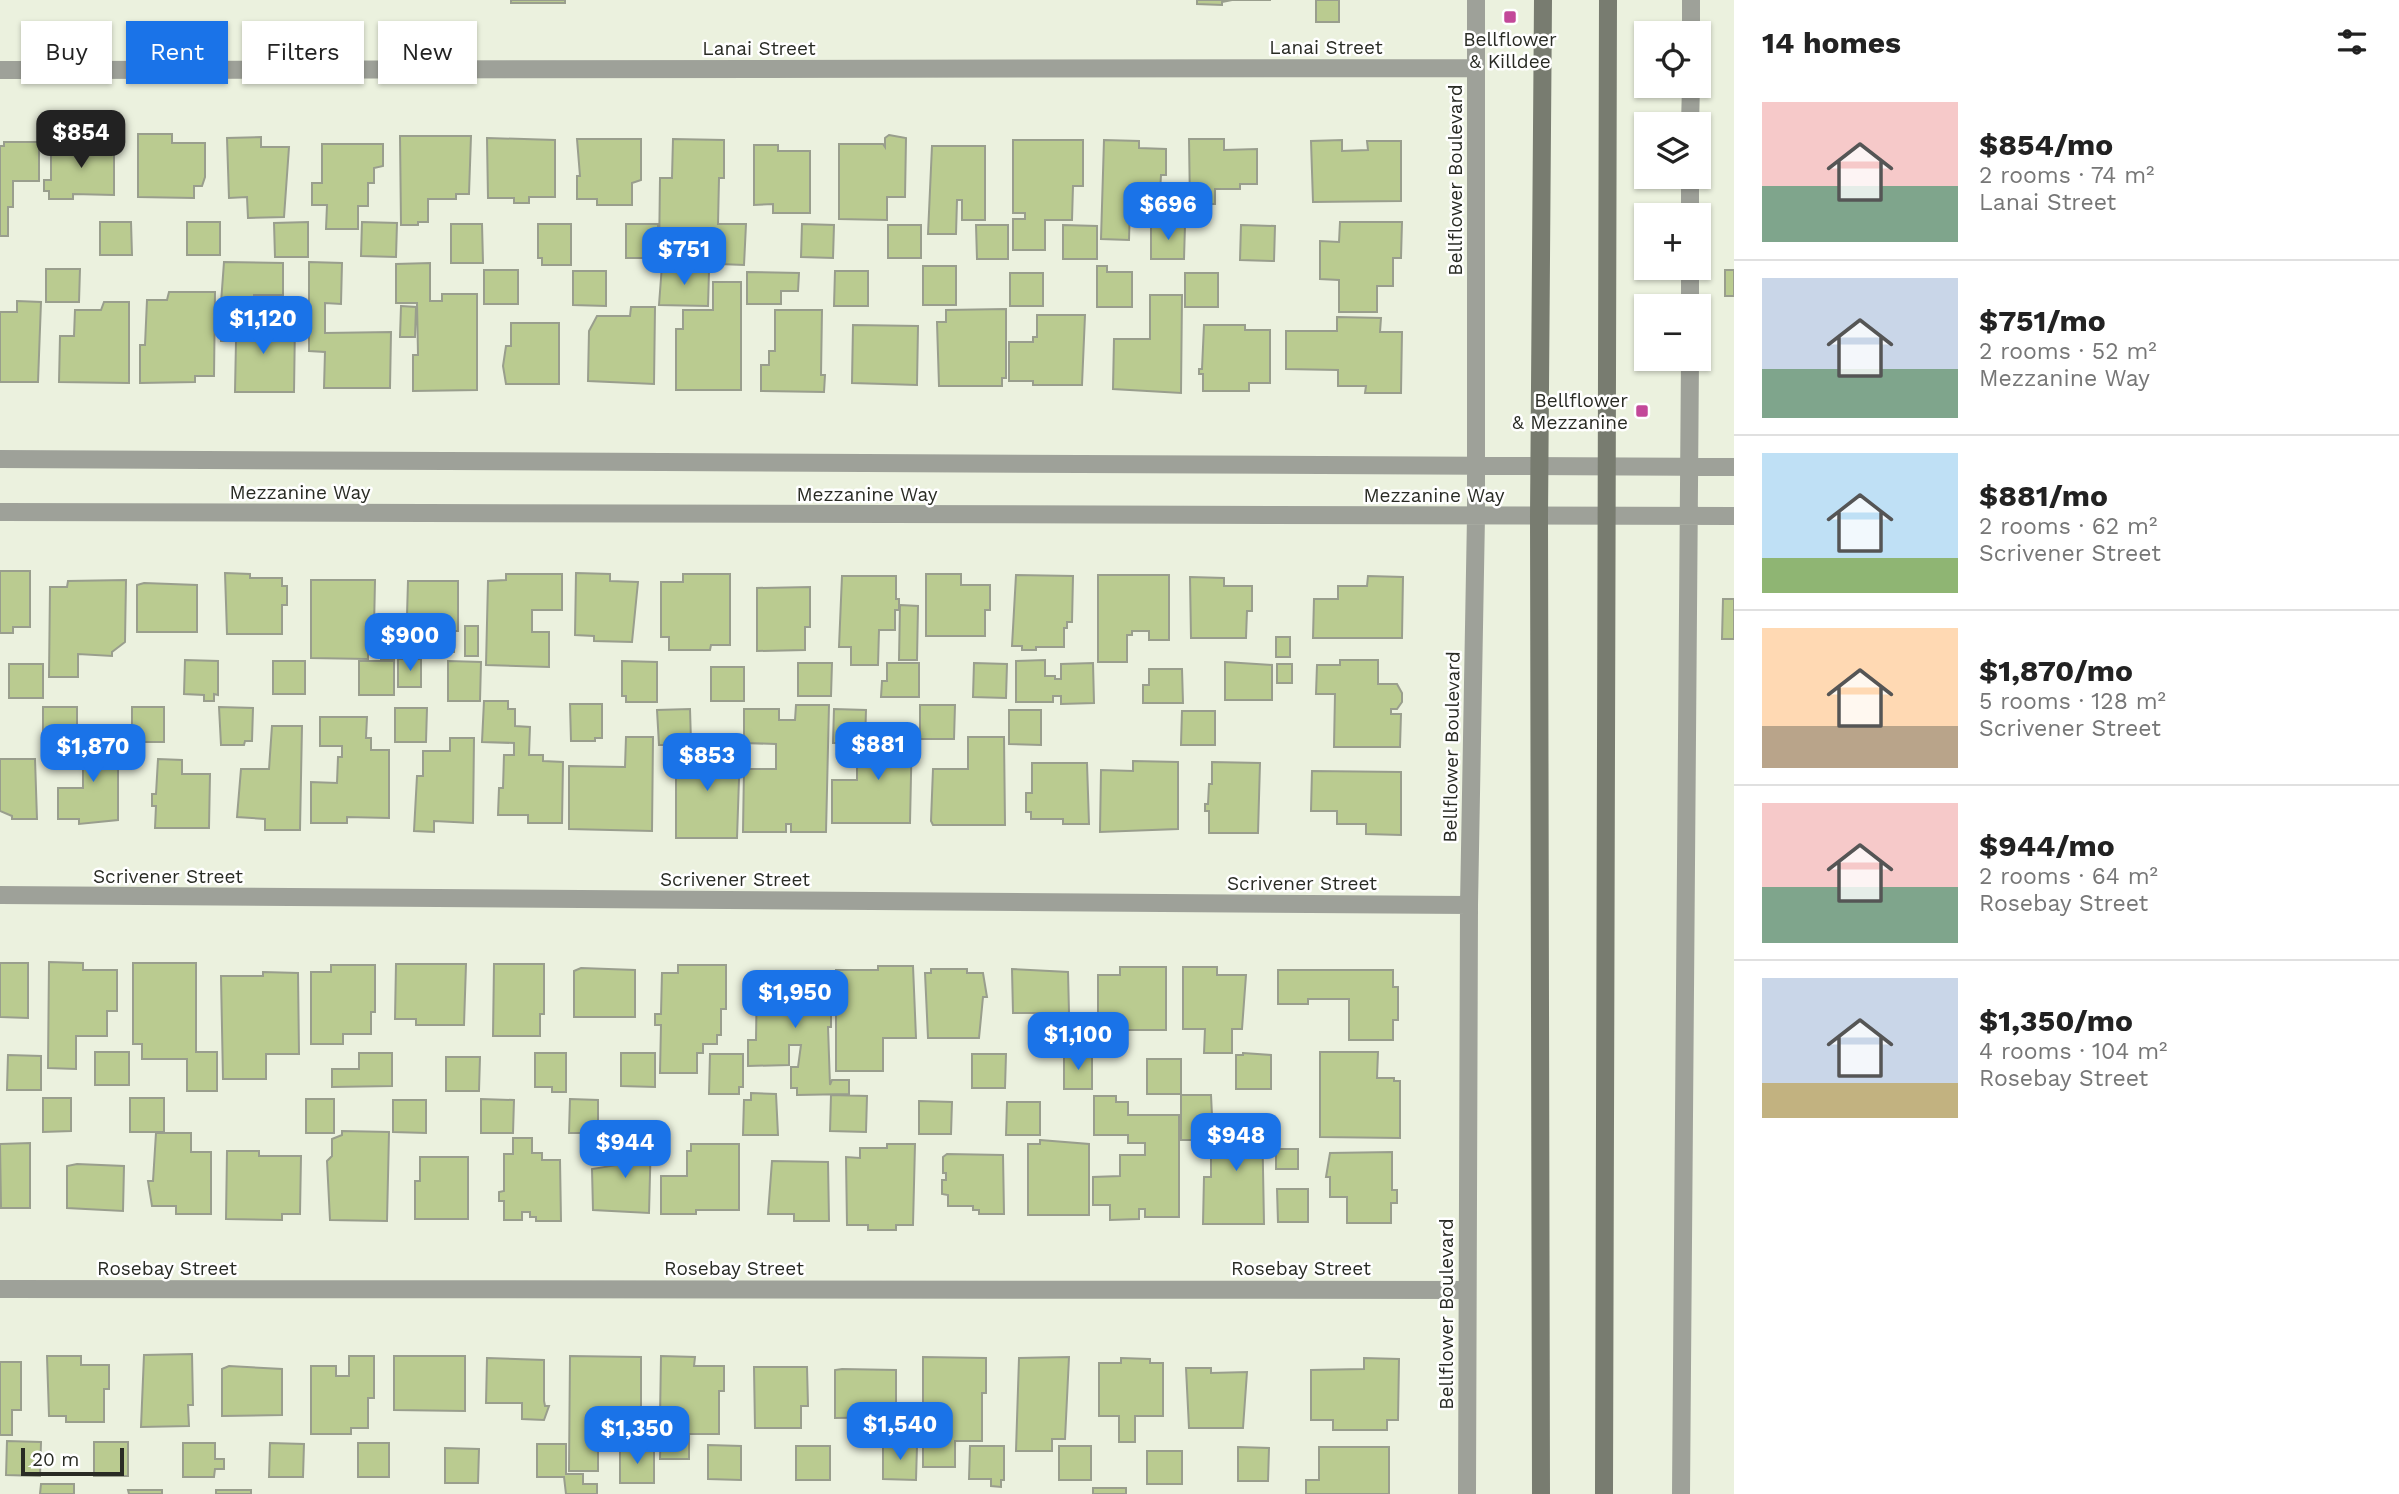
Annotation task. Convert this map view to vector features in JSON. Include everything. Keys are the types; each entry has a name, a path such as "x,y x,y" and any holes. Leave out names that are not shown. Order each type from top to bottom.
{"main road":[{"path":"1541,1494 1539,466 1543,0"},
{"path":"1604,1494 1608,0"}],"street":[{"name":"Bellflower Boulevard","path":"1467,1494 1469,905 1476,516 1476,0"},
{"path":"1690,21 1691,0"},
{"name":"Lanai Street","path":"0,69 1476,68"},
{"path":"1681,1494 1690,371"},
{"name":"Mezzanine Way","path":"0,460 1734,467"},
{"name":"Mezzanine Way","path":"0,512 1734,516"},
{"name":"Scrivener Street","path":"0,895 1469,905"},
{"name":"Rosebay Street","path":"0,1289 1467,1290"}],"building":[{"path":"511,0 565,0 565,3 511,3"},
{"path":"1197,0 1232,0 1222,2 1222,5 1197,4"},
{"path":"1316,0 1339,0 1339,22 1316,22"},
{"path":"138,134 172,134 172,143 205,143 205,177 202,186 194,186 194,198 138,197"},
{"path":"889,135 906,138 905,197 887,197 887,220 839,219 839,144 883,144 885,147 885,138"},
{"path":"400,136 471,136 469,194 456,194 456,199 428,199 428,222 418,222 418,225 401,225"},
{"path":"261,137 261,147 289,147 284,217 248,218 247,197 229,198 227,138"},
{"path":"487,138 555,140 555,197 529,197 529,203 514,203 514,198 488,198"},
{"path":"577,139 641,139 641,180 632,183 632,205 597,205 597,199 577,199 577,176 580,176"},
{"path":"673,139 724,140 724,178 719,178 718,224 746,224 744,265 720,264 721,258 712,258 712,242 676,241 676,258 659,258 660,178 672,178"},
{"path":"1189,139 1224,139 1224,150 1257,149 1257,184 1240,184 1240,189 1215,189 1215,204 1190,204"},
{"path":"1013,140 1083,140 1083,186 1073,186 1072,220 1045,220 1045,250 1013,250 1013,219 1025,219 1025,213 1013,213"},
{"path":"1104,140 1139,141 1139,148 1166,149 1166,175 1161,175 1159,207 1130,206 1129,240 1101,239"},
{"path":"1342,140 1342,151 1368,150 1367,141 1401,141 1401,201 1313,202 1311,141"},
{"path":"4,142 39,142 39,181 13,181 13,207 8,207 8,236 0,236 0,146 4,146"},
{"path":"51,142 114,145 114,195 73,194 73,199 49,199 49,191 44,191 44,180 51,180"},
{"path":"322,144 383,144 383,166 374,168 374,183 368,183 368,206 358,206 358,229 326,229 327,205 312,205 312,183 322,183"},
{"path":"754,145 778,145 778,151 810,151 810,213 773,213 773,204 754,205"},
{"path":"932,146 985,146 985,220 962,220 962,200 957,200 956,234 928,234"},
{"path":"100,222 131,222 132,255 100,255"},
{"path":"187,222 220,222 220,255 187,255"},
{"path":"308,222 308,257 275,257 274,223"},
{"path":"362,222 397,223 396,257 361,256"},
{"path":"1340,222 1402,222 1401,258 1393,258 1393,286 1377,286 1377,312 1339,312 1339,280 1320,279 1320,241 1339,242"},
{"path":"451,224 482,224 483,263 451,263"},
{"path":"538,224 571,224 571,265 542,265 542,258 538,258"},
{"path":"626,224 658,224 658,258 626,258"},
{"path":"802,224 834,225 833,258 801,257"},
{"path":"888,225 921,225 921,258 888,258"},
{"path":"976,225 1008,225 1008,259 977,259"},
{"path":"1063,225 1097,226 1097,259 1063,259"},
{"path":"1151,225 1185,225 1184,259 1151,259"},
{"path":"1241,225 1275,226 1274,261 1240,260"},
{"path":"224,262 283,263 283,295 254,295 254,303 221,303"},
{"path":"309,262 342,263 341,304 325,303 325,333 391,332 390,388 324,388 325,352 309,351"},
{"path":"430,263 430,301 442,301 442,294 477,294 477,390 413,391 413,355 418,355 417,303 396,303 396,264"},
{"path":"662,265 683,265 682,270 709,271 708,306 659,305"},
{"path":"923,266 956,266 956,305 923,305"},
{"path":"1097,266 1107,266 1107,272 1132,272 1132,307 1097,307"},
{"path":"46,269 80,269 79,302 46,302"},
{"path":"484,270 518,270 518,304 484,304"},
{"path":"1725,270 1734,270 1734,296 1725,296"},
{"path":"573,271 606,271 606,306 573,305"},
{"path":"835,271 868,271 868,306 834,306"},
{"path":"747,272 799,273 798,291 781,291 781,304 747,304"},
{"path":"1010,273 1043,273 1043,306 1010,306"},
{"path":"1185,273 1218,273 1218,307 1185,307"},
{"path":"713,282 741,282 741,390 676,390 676,329 683,329 683,310 713,310"},
{"path":"169,292 215,292 214,376 195,376 195,382 140,383 140,345 145,345 147,300 167,300"},
{"path":"1150,295 1182,295 1181,393 1113,389 1114,339 1150,339"},
{"path":"17,301 41,302 38,382 0,382 0,312 17,312"},
{"path":"104,302 129,302 129,383 59,382 60,336 74,336 75,310 101,310"},
{"path":"401,306 416,307 415,337 400,337"},
{"path":"631,307 655,307 654,384 588,381 589,331 597,316 630,316"},
{"path":"1006,309 1006,378 1002,378 1002,386 939,386 937,322 946,322 946,310"},
{"path":"775,310 822,310 821,375 825,375 824,392 761,391 761,365 769,365 769,351 775,351"},
{"path":"1037,315 1085,315 1082,385 1033,385 1033,381 1009,381 1009,342 1033,342 1033,337 1037,337"},
{"path":"1337,317 1381,318 1380,332 1402,332 1401,393 1365,393 1366,386 1338,386 1338,370 1286,369 1286,331 1337,331"},
{"path":"295,322 294,392 235,392 236,341 221,341 221,323"},
{"path":"511,323 559,323 559,384 506,384 503,366 506,346 511,346"},
{"path":"853,325 918,326 917,385 852,383"},
{"path":"1204,325 1245,325 1245,330 1270,330 1270,383 1249,383 1249,391 1203,391 1203,374 1199,374 1199,369 1202,369"},
{"path":"0,571 30,571 30,627 13,627 13,633 0,633"},
{"path":"225,573 250,574 250,578 282,578 282,586 287,586 287,605 282,605 282,634 227,634"},
{"path":"576,573 610,574 610,581 638,582 632,642 594,641 594,636 575,635"},
{"path":"506,574 562,574 562,610 532,610 532,632 549,632 549,667 486,665 488,581 506,580"},
{"path":"683,574 730,574 730,645 711,645 710,650 669,650 669,637 661,637 661,582 683,582"},
{"path":"926,574 961,574 961,585 990,585 990,610 985,610 985,636 926,636"},
{"path":"1016,575 1073,576 1072,622 1067,622 1067,628 1064,628 1064,647 1022,650 1022,646 1012,646"},
{"path":"1098,575 1169,575 1169,640 1149,640 1149,631 1132,631 1132,635 1127,635 1127,662 1098,662"},
{"path":"842,576 896,576 899,610 895,610 895,630 879,630 878,665 851,665 851,647 839,647"},
{"path":"1368,576 1403,577 1402,638 1313,638 1314,599 1338,599 1338,586 1367,586"},
{"path":"1190,577 1224,578 1224,586 1252,586 1252,611 1247,611 1246,638 1191,638"},
{"path":"126,580 125,642 112,652 112,656 78,654 78,677 49,677 50,587 67,587 68,581"},
{"path":"311,580 375,580 374,628 368,628 368,659 311,658"},
{"path":"408,581 458,581 458,631 455,631 454,652 406,651"},
{"path":"137,585 197,585 197,632 137,632"},
{"path":"810,587 810,627 805,627 805,650 757,651 757,588"},
{"path":"1723,599 1734,599 1734,639 1722,639"},
{"path":"900,605 918,606 917,660 899,660"},
{"path":"465,626 478,626 478,656 465,656"},
{"path":"381,628 394,628 394,660 381,660"},
{"path":"1276,637 1290,637 1290,657 1276,657"},
{"path":"398,659 421,659 421,687 398,687"},
{"path":"185,660 218,661 218,695 214,694 214,701 204,701 204,695 184,694"},
{"path":"1045,660 1045,676 1055,676 1055,679 1061,679 1061,664 1093,663 1094,703 1061,704 1061,696 1053,696 1053,702 1016,702 1016,661"},
{"path":"1340,660 1378,660 1378,684 1397,684 1402,693 1402,702 1397,709 1391,709 1391,714 1401,714 1400,747 1334,747 1335,694 1316,694 1317,665 1340,665"},
{"path":"273,661 305,661 305,694 273,694"},
{"path":"359,661 394,661 394,695 359,695"},
{"path":"448,661 481,662 480,701 448,701"},
{"path":"622,661 657,662 657,702 626,702 626,696 622,696"},
{"path":"1225,662 1272,665 1272,700 1225,700"},
{"path":"798,663 832,663 831,696 798,696"},
{"path":"887,663 919,663 919,697 881,697 882,681 887,681"},
{"path":"974,663 1007,664 1006,698 973,697"},
{"path":"9,664 43,664 43,698 9,698"},
{"path":"1277,664 1292,664 1292,683 1277,683"},
{"path":"711,667 744,667 744,701 711,701"},
{"path":"1149,669 1182,669 1183,703 1143,703 1143,685 1149,685"},
{"path":"484,701 508,701 508,709 515,709 515,726 530,727 529,755 543,755 543,761 563,762 562,823 528,823 528,815 498,815 499,788 503,788 504,755 514,755 514,743 482,742"},
{"path":"570,704 602,704 602,738 595,738 595,741 571,741"},
{"path":"796,705 829,705 826,832 791,832 791,824 786,824 786,832 743,832 744,769 776,769 776,744 744,743 744,709 779,709 779,720 795,720"},
{"path":"920,705 955,705 954,739 920,739"},
{"path":"43,707 77,707 77,740 43,740"},
{"path":"132,707 164,707 164,742 132,742"},
{"path":"219,707 253,708 252,741 245,741 244,745 221,745"},
{"path":"395,708 427,708 426,742 395,742"},
{"path":"690,709 691,742 683,742 683,745 659,745 657,710"},
{"path":"834,709 866,710 865,743 833,743"},
{"path":"1009,710 1041,710 1041,745 1009,744"},
{"path":"1182,711 1215,711 1215,745 1181,745"},
{"path":"320,717 367,717 366,738 371,738 371,750 389,750 389,818 347,817 347,823 311,823 311,782 337,783 338,757 342,757 342,746 320,746"},
{"path":"272,726 302,726 300,830 265,830 265,819 237,817 241,769 269,769"},
{"path":"873,728 912,728 910,823 832,823 832,780 857,780 857,752 873,752"},
{"path":"626,737 653,737 652,831 569,829 569,766 625,767"},
{"path":"968,737 1004,737 1005,825 933,825 931,821 933,769 968,769"},
{"path":"87,738 118,738 118,820 79,824 79,819 58,819 58,788 83,788 83,761 70,761 70,745 87,745"},
{"path":"450,738 474,738 473,823 434,821 434,832 414,831 417,776 423,776 423,751 450,751"},
{"path":"676,749 740,749 737,838 676,838"},
{"path":"0,759 35,759 37,819 12,819 12,816 0,811"},
{"path":"158,759 182,760 182,774 210,774 209,828 155,828 156,806 152,806 152,794 156,794"},
{"path":"1133,761 1178,762 1178,829 1100,832 1101,770 1133,771"},
{"path":"1212,762 1260,763 1258,833 1209,833 1209,811 1205,811 1205,804 1208,804 1209,784 1212,784"},
{"path":"1032,763 1087,763 1089,824 1063,824 1063,819 1031,819 1031,812 1026,812 1026,793 1032,793"},
{"path":"1312,771 1401,772 1401,835 1366,834 1366,824 1337,824 1337,811 1311,811"},
{"path":"49,962 83,963 83,970 117,970 117,1011 107,1011 107,1036 76,1036 76,1069 48,1068"},
{"path":"0,963 28,963 28,1018 0,1017"},
{"path":"133,963 196,963 196,1052 217,1052 217,1091 187,1091 187,1059 142,1059 142,1044 133,1044"},
{"path":"396,964 466,964 464,1025 416,1025 416,1019 395,1019"},
{"path":"494,964 544,964 544,1014 540,1014 540,1036 493,1036"},
{"path":"331,965 375,965 375,1012 371,1012 371,1034 343,1034 343,1044 311,1044 311,972 331,972"},
{"path":"678,965 726,965 726,1009 721,1009 721,1035 717,1035 717,1044 703,1044 703,1053 697,1053 697,1073 660,1073 661,1025 655,1025 655,1014 661,1014 662,973 678,973"},
{"path":"878,966 913,966 916,1038 883,1038 883,1071 836,1071 836,970 878,970"},
{"path":"1120,967 1166,967 1166,1030 1098,1030 1098,975 1120,975"},
{"path":"1183,967 1217,967 1217,975 1246,975 1242,1029 1232,1029 1232,1053 1204,1053 1205,1029 1183,1029"},
{"path":"581,968 635,970 635,1017 574,1017 574,971"},
{"path":"931,969 967,969 967,973 983,973 987,997 983,997 979,1038 928,1038 925,973 931,973"},
{"path":"1012,969 1068,972 1069,1013 1013,1013"},
{"path":"1278,970 1393,970 1393,987 1398,987 1398,1020 1393,1020 1393,1040 1349,1040 1349,999 1308,999 1308,1004 1278,1004"},
{"path":"263,972 298,973 299,1054 266,1054 266,1079 223,1079 221,976 263,976"},
{"path":"757,972 808,972 808,983 831,983 831,1027 828,1027 830,1085 832,1080 849,1080 849,1094 797,1095 797,1088 791,1088 791,1067 798,1067 801,1045 789,1045 789,1065 748,1066 748,1040 756,1040"},
{"path":"95,1052 129,1052 129,1085 95,1085"},
{"path":"1320,1052 1378,1052 1377,1078 1394,1078 1394,1081 1400,1081 1400,1138 1320,1137"},
{"path":"359,1053 392,1053 392,1086 332,1087 332,1069 359,1069"},
{"path":"535,1053 566,1053 566,1092 552,1092 552,1087 535,1087"},
{"path":"621,1053 655,1053 655,1087 621,1086"},
{"path":"710,1054 743,1054 743,1087 739,1087 739,1094 709,1094"},
{"path":"972,1054 1006,1054 1005,1088 972,1088"},
{"path":"8,1055 41,1056 41,1090 7,1090"},
{"path":"1064,1055 1092,1055 1092,1089 1064,1089"},
{"path":"1236,1055 1271,1055 1271,1089 1236,1089"},
{"path":"446,1057 480,1057 479,1091 446,1091"},
{"path":"1147,1059 1181,1059 1181,1094 1147,1094"},
{"path":"751,1093 776,1094 778,1135 743,1135 744,1100 751,1100"},
{"path":"831,1095 867,1096 866,1132 830,1131"},
{"path":"1181,1095 1211,1095 1213,1136 1210,1140 1181,1140"},
{"path":"1094,1096 1116,1096 1116,1102 1128,1102 1128,1115 1179,1115 1179,1217 1145,1217 1145,1209 1139,1209 1139,1219 1110,1220 1110,1205 1093,1205 1093,1177 1120,1176 1120,1155 1145,1155 1145,1143 1128,1143 1128,1135 1094,1135"},
{"path":"43,1098 71,1098 71,1131 43,1132"},
{"path":"130,1098 164,1098 164,1132 130,1132"},
{"path":"306,1099 334,1099 334,1133 306,1133"},
{"path":"481,1099 514,1100 513,1133 481,1133"},
{"path":"570,1099 598,1100 598,1133 569,1133"},
{"path":"393,1100 426,1100 426,1133 393,1132"},
{"path":"919,1101 952,1102 951,1134 919,1134"},
{"path":"1007,1102 1040,1102 1040,1135 1006,1135"},
{"path":"1222,1114 1262,1115 1264,1224 1203,1224 1204,1177 1211,1177 1211,1136 1222,1137"},
{"path":"342,1131 389,1132 387,1221 330,1220 327,1161 332,1156 332,1139 342,1135"},
{"path":"156,1133 191,1133 191,1152 211,1152 211,1214 176,1214 176,1206 152,1206 148,1181 153,1181"},
{"path":"625,1137 651,1137 649,1213 593,1210 592,1169 617,1165 617,1157 625,1157"},
{"path":"513,1138 532,1138 532,1153 542,1153 542,1160 560,1160 561,1221 536,1221 536,1217 530,1217 530,1212 522,1212 522,1220 504,1220 504,1201 499,1201 499,1192 504,1191 504,1154 513,1154"},
{"path":"1040,1140 1089,1144 1089,1215 1028,1215 1028,1144 1040,1144"},
{"path":"30,1143 30,1208 1,1208 0,1144"},
{"path":"691,1144 739,1144 739,1210 696,1210 696,1214 661,1214 661,1176 687,1176 687,1151 691,1151"},
{"path":"887,1144 915,1144 913,1225 896,1225 896,1230 868,1230 868,1225 847,1225 846,1157 860,1158 860,1148 887,1148"},
{"path":"1276,1149 1298,1149 1298,1169 1276,1169"},
{"path":"227,1151 259,1151 259,1156 301,1156 300,1214 282,1214 282,1220 226,1219"},
{"path":"1392,1152 1392,1190 1397,1190 1397,1203 1391,1203 1391,1223 1347,1223 1347,1197 1330,1197 1330,1177 1326,1177 1330,1153"},
{"path":"947,1154 1003,1155 1004,1214 979,1214 979,1210 973,1210 973,1206 948,1206 948,1195 942,1194 942,1180 946,1180 943,1157"},
{"path":"420,1157 468,1157 468,1219 415,1219 415,1181 420,1181"},
{"path":"772,1161 828,1162 829,1221 794,1221 794,1214 768,1214"},
{"path":"67,1166 124,1166 123,1211 67,1208"},
{"path":"1277,1189 1308,1189 1308,1222 1278,1222"},
{"path":"192,1354 193,1405 188,1405 189,1426 141,1427 144,1355"},
{"path":"47,1356 81,1356 81,1365 109,1365 109,1389 104,1389 104,1422 66,1422 66,1416 49,1416"},
{"path":"349,1356 374,1356 374,1398 368,1398 368,1428 351,1428 351,1434 311,1434 311,1366 336,1366 336,1376 349,1376"},
{"path":"394,1356 465,1356 465,1411 394,1410"},
{"path":"570,1356 641,1357 641,1415 630,1415 630,1424 609,1423 609,1430 598,1430 598,1471 569,1471"},
{"path":"661,1356 695,1357 694,1366 724,1366 724,1391 719,1391 719,1434 689,1434 689,1459 660,1459 661,1421 669,1421 669,1418 660,1418"},
{"path":"923,1357 986,1358 986,1393 982,1393 982,1441 955,1441 955,1467 923,1467"},
{"path":"1069,1357 1065,1439 1052,1439 1052,1451 1016,1451 1019,1358"},
{"path":"487,1358 544,1360 544,1401 545,1406 549,1406 544,1420 522,1419 522,1403 486,1403"},
{"path":"1121,1358 1150,1359 1150,1363 1163,1363 1163,1416 1135,1416 1135,1442 1119,1442 1119,1416 1099,1416 1099,1363 1121,1363"},
{"path":"1364,1358 1399,1359 1398,1420 1387,1420 1387,1430 1333,1430 1333,1420 1311,1420 1311,1370 1364,1369"},
{"path":"0,1362 21,1362 21,1410 12,1410 12,1435 0,1435"},
{"path":"229,1366 282,1369 282,1415 222,1416 222,1369"},
{"path":"754,1367 807,1367 808,1406 801,1406 801,1428 755,1428"},
{"path":"1186,1368 1211,1368 1211,1373 1247,1372 1243,1428 1189,1428"},
{"path":"835,1370 896,1370 896,1417 835,1418"},
{"path":"7,1441 41,1442 40,1476 6,1475"},
{"path":"94,1442 128,1442 128,1476 94,1476"},
{"path":"890,1442 917,1446 916,1480 883,1479 883,1445 890,1445"},
{"path":"183,1443 215,1443 215,1459 224,1459 224,1469 215,1469 214,1477 183,1477"},
{"path":"270,1443 304,1444 303,1477 269,1477"},
{"path":"358,1443 389,1443 389,1477 358,1477"},
{"path":"537,1444 566,1444 566,1474 583,1474 583,1484 597,1484 597,1494 566,1494 564,1477 537,1477"},
{"path":"708,1445 741,1446 741,1480 708,1479"},
{"path":"796,1446 830,1446 830,1480 796,1480"},
{"path":"970,1446 1004,1446 1004,1480 1001,1480 1001,1487 991,1486 991,1479 969,1479"},
{"path":"1059,1446 1091,1446 1091,1480 1059,1480"},
{"path":"1238,1447 1269,1448 1268,1481 1238,1481"},
{"path":"1319,1447 1389,1447 1389,1494 1306,1494 1306,1480 1319,1480"},
{"path":"445,1448 479,1449 478,1483 445,1483"},
{"path":"620,1449 654,1450 654,1483 620,1483"},
{"path":"1147,1451 1182,1451 1182,1484 1147,1484"},
{"path":"41,1484 74,1484 74,1494 40,1494"},
{"path":"1093,1488 1126,1488 1126,1494 1093,1494"},
{"path":"128,1490 162,1490 162,1494 129,1494"},
{"path":"216,1490 251,1490 251,1494 216,1494"}],"place":[{"name":"Bellflower & Killdee","path":"1510,17"},
{"name":"Bellflower & Mezzanine","path":"1642,411"}]}
